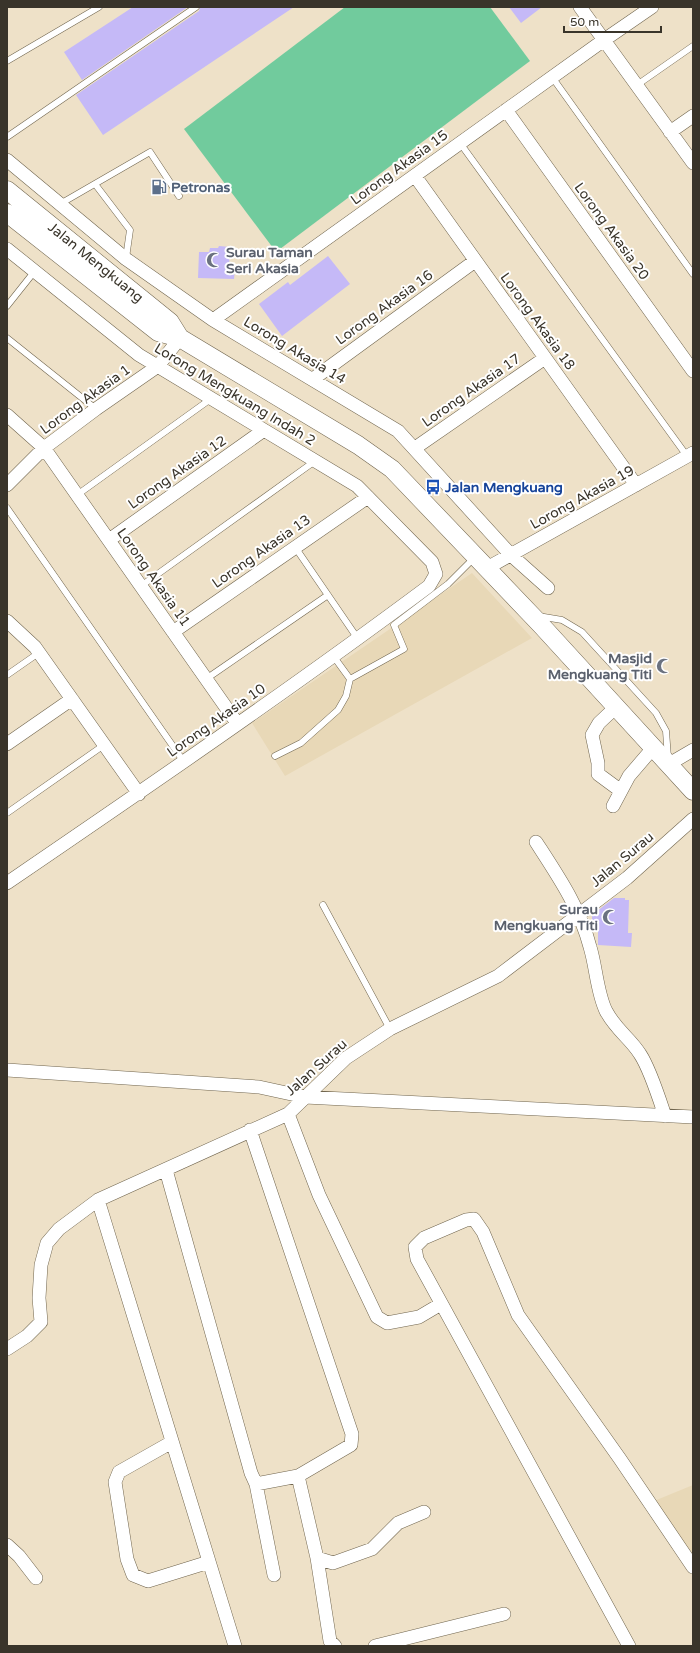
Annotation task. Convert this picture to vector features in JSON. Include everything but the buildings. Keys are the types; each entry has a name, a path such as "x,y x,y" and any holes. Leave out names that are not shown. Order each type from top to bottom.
{"main road":[{"name":"Jalan Mengkuang","path":"7,190 170,322 180,338"},
{"name":"Jalan Mengkuang","path":"7,213 158,332 180,338 358,445 392,469 531,614 693,792"}],"street":[{"path":"580,7 693,163"},
{"name":"Lorong Akasia 15","path":"213,320 652,7"},
{"name":"Lorong Akasia 20","path":"506,110 693,371"},
{"path":"670,132 693,116"},
{"name":"Lorong Akasia 14","path":"7,160 126,259 213,320 398,431 415,448 511,556 548,588"},
{"name":"Lorong Akasia 18","path":"415,176 636,485"},
{"path":"42,219 60,204"},
{"name":"Lorong Mengkuang Indah 2","path":"7,249 139,356 212,398 357,486 432,562 436,574"},
{"path":"122,284 126,259"},
{"name":"Lorong Akasia 16","path":"313,379 475,261"},
{"name":"Lorong Akasia 1","path":"7,485 44,448 96,409 158,366 180,338"},
{"name":"Lorong Akasia 17","path":"415,448 545,358"},
{"name":"Lorong Akasia 11","path":"7,415 44,448 237,723"},
{"name":"Lorong Akasia 12","path":"109,540 264,430"},
{"name":"Lorong Akasia 19","path":"481,563 511,556 690,455"},
{"name":"Lorong Akasia 13","path":"173,632 368,497"},
{"name":"Lorong Akasia 10","path":"7,883 139,794 237,723 334,657 428,586 436,574"},
{"path":"7,621 40,652 139,794"},
{"path":"7,744 72,699"},
{"path":"616,707 599,723 592,735 598,763 598,774 621,791"},
{"path":"613,806 630,776 653,748"},
{"path":"669,764 693,750"},
{"name":"Jalan Surau","path":"7,1349 27,1336 41,1322 39,1298 40,1265 47,1243 59,1229 98,1200 288,1114 346,1058 390,1030 498,976 626,878 693,818"},
{"path":"536,842 564,885 580,914 591,947 594,968 606,1010 617,1029 640,1054 654,1085 665,1116"},
{"path":"7,1070 259,1087 305,1097 693,1117"},
{"path":"288,1114 320,1195 377,1317 387,1323 419,1317 441,1304"},
{"path":"250,1130 352,1434 351,1445 298,1476 256,1484"},
{"path":"166,1170 248,1466 256,1484 274,1575"},
{"path":"98,1200 235,1646"},
{"path":"629,1646 512,1429 441,1304 417,1258 415,1247 424,1238 466,1220 474,1219 482,1232 518,1315 620,1459 693,1567"},
{"path":"172,1442 118,1472 115,1482 127,1559 133,1575 148,1581 209,1562"},
{"path":"298,1476 317,1558 330,1641 335,1646"},
{"path":"317,1558 333,1563 372,1549 398,1523 424,1512"},
{"path":"7,1545 19,1556 36,1578"},
{"path":"375,1646 504,1614"}],"lane":[{"path":"7,61 99,7"},
{"path":"7,137 196,7"},
{"path":"636,85 693,46"},
{"path":"552,77 693,274"},
{"path":"460,143 690,455"},
{"path":"60,204 150,152 179,196"},
{"path":"95,184 130,230 126,259"},
{"path":"7,306 34,272"},
{"path":"7,338 96,409"},
{"path":"77,495 212,398"},
{"path":"141,586 316,461"},
{"path":"7,508 184,762"},
{"path":"295,547 358,639"},
{"path":"275,756 301,743 338,710 346,696 350,679 404,649 394,625 448,584 481,563"},
{"path":"206,679 328,595"},
{"path":"531,614 562,620 582,632 656,713 666,730 669,764"},
{"path":"7,675 40,652"},
{"path":"334,657 350,679"},
{"path":"7,813 104,745"},
{"path":"323,905 390,1030"}],"shaded area":[{"path":"472,573 532,638 285,776 252,723"},
{"path":"693,1485 693,1562 654,1501"}],"green space":[{"path":"345,7 490,7 530,61 276,252 184,129"}],"place":[{"name":"Petronas","path":"159,187"},
{"name":"Surau Taman Seri Akasia","path":"214,260"},
{"name":"Jalan Mengkuang","path":"433,487"},
{"name":"Masjid Mengkuang Titi","path":"664,666"},
{"name":"Surau Mengkuang Titi","path":"610,917"}]}
